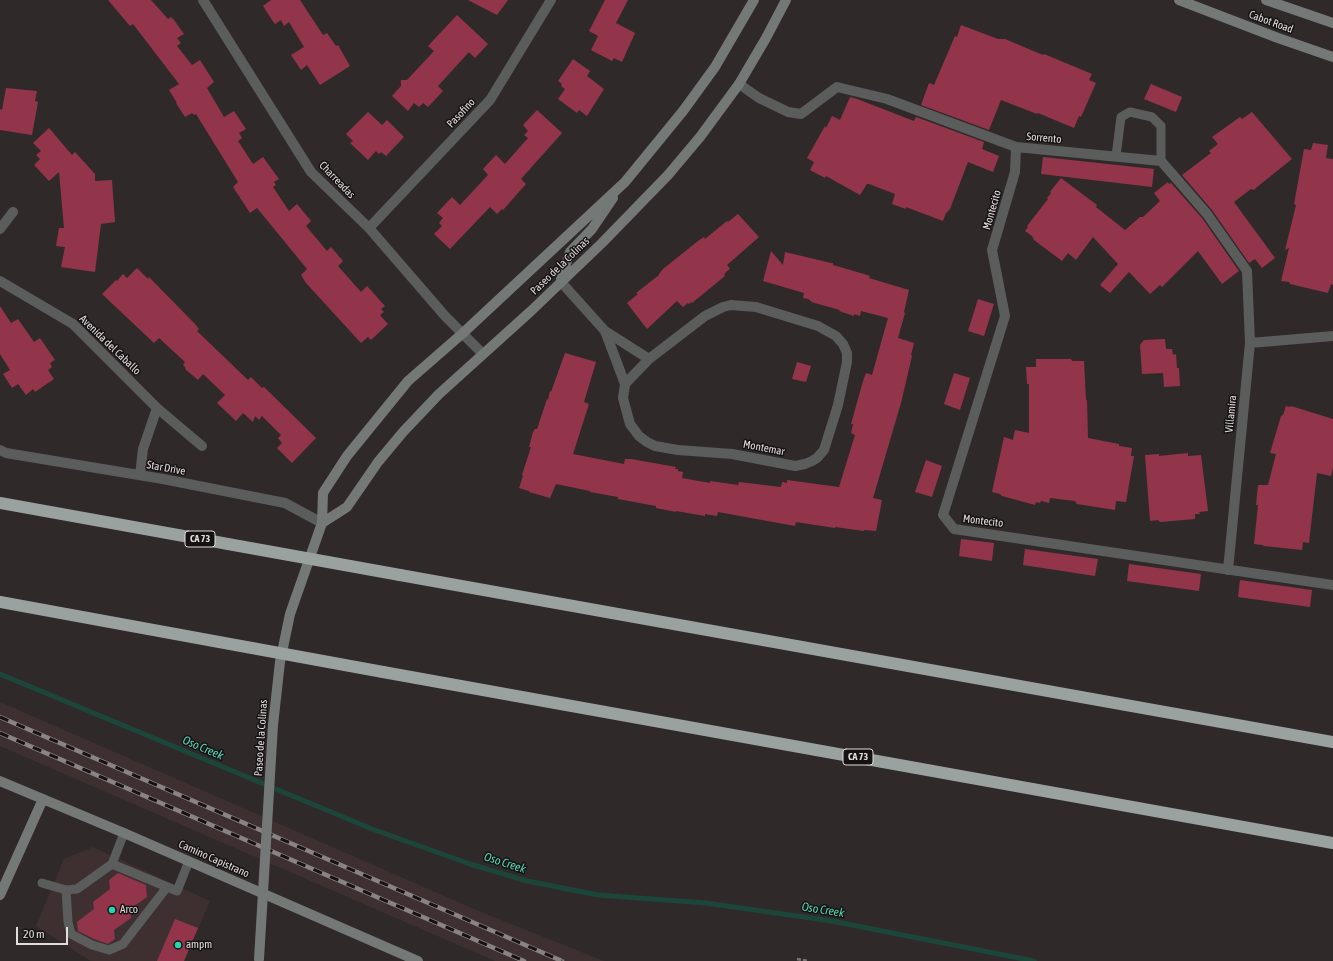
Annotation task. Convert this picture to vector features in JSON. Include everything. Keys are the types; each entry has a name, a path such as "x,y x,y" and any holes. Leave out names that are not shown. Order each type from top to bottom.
{"highway":[{"name":"CA 73","path":"0,502 1333,742"},
{"name":"CA 73","path":"0,602 1333,843"}],"main road":[{"name":"Paseo de la Colinas","path":"259,960 273,725 280,662 290,614 322,523 323,493 347,456 408,381 463,334 625,182 683,111 715,67 754,0"},
{"name":"Paseo de la Colinas","path":"322,523 347,507 378,462 402,432 439,394 531,311 602,243 668,175 700,137 740,84 786,0"},
{"name":"Cabot Road","path":"1179,0 1278,38 1333,57"},
{"name":"Cabot Road","path":"1266,0 1333,23"},
{"path":"561,282 570,252 592,228 625,182"},
{"name":"Camino Capistrano","path":"0,781 124,833 418,961"},
{"path":"0,896 43,799"}],"street":[{"name":"Charreadas","path":"203,0 312,172 368,228 445,316 483,354"},
{"name":"Pasofino","path":"368,228 490,100 551,0"},
{"name":"Sorrento","path":"740,84 759,98 788,112 801,114 837,87 887,99 1016,147 1161,161"},
{"name":"Montecito","path":"1016,147 1015,172 992,250 1005,316 943,515 954,530 1012,537 1333,585"},
{"path":"1161,161 1207,214 1247,271 1250,343 1333,336"},
{"path":"0,229 12,212"},
{"name":"Avenida del Caballo","path":"0,281 73,324 158,408 202,446"},
{"path":"561,282 605,332 649,360"},
{"name":"Montemar","path":"740,305 772,311 818,326 836,336 843,344 847,353 847,362 838,405 824,450 812,461 795,466 732,454 678,450 655,446 647,442 639,436 630,424 623,398 625,384 649,360 705,316 723,307 740,305"},
{"path":"605,332 625,384"},
{"name":"Villamira","path":"1228,570 1250,343"},
{"path":"140,475 143,449 158,408"},
{"name":"Star Drive","path":"0,450 6,453 163,479 285,503 322,523"}],"lane":[{"path":"1116,156 1121,117 1130,112 1152,117 1161,126 1161,161"},
{"path":"42,883 66,890 77,889 112,864 124,833"},
{"path":"112,864 177,891 189,861"},
{"path":"66,890 68,922 71,934 92,945 109,950 123,944 167,887"}],"path":[{"path":"797,959 808,961"}],"shaded area":[{"path":"0,702 481,912 604,961 495,961 0,746"},
{"path":"93,847 210,901 184,961 91,961 36,926 64,859"}],"building":[{"path":"108,0 151,0 168,19 171,17 174,20 184,34 177,38 181,43 177,46 192,65 200,60 214,82 207,88 224,117 234,111 246,129 239,133 242,138 238,141 253,164 263,157 279,179 274,182 276,185 273,187 289,211 297,204 311,221 306,226 327,251 331,247 343,261 338,266 361,292 367,286 385,306 381,309 384,312 380,315 388,324 371,340 368,337 361,343 306,283 301,275 307,269 257,208 250,213 233,187 238,182 196,114 194,115 192,113 185,117 176,103 169,90 179,84 133,24 130,26"},
{"path":"271,0 300,0 323,35 327,33 336,46 338,45 350,66 320,85 307,65 301,70 291,55 304,47 289,22 284,26 281,20 275,24 272,20 263,6"},
{"path":"468,0 508,0 497,15"},
{"path":"605,0 628,0 616,23 635,33 622,62 614,58 612,61 591,50 598,36 589,31"},
{"path":"457,15 488,44 475,58 469,52 438,86 443,91 428,107 423,103 419,107 414,103 408,111 392,96 401,86 401,80 407,80 434,51 428,46"},
{"path":"961,25 998,39 1005,39 1092,74 1089,80 1096,83 1081,117 1079,116 1074,128 1001,100 989,130 921,105 929,83 934,85 955,36 957,37"},
{"path":"573,59 590,71 587,76 604,89 587,116 579,110 577,113 558,99 565,89 558,81"},
{"path":"1151,84 1182,97 1176,112 1144,99"},
{"path":"6,88 37,91 35,101 38,102 32,135 0,130 0,109 2,110"},
{"path":"850,97 914,121 916,117 984,142 982,149 999,156 993,172 968,162 950,209 946,213 943,221 906,207 906,209 892,204 895,194 869,184 867,184 860,195 826,176 825,178 810,170 814,162 807,158 832,116 840,120"},
{"path":"537,110 562,133 521,179 526,184 503,210 502,209 497,214 490,207 450,249 434,234 442,226 439,223 443,218 437,213 452,197 460,205 488,175 483,169 496,155 505,164 528,138 524,135 528,131 523,125"},
{"path":"368,112 382,125 387,120 404,137 386,156 381,152 379,154 376,151 368,160 350,143 353,141 346,134"},
{"path":"1252,112 1292,159 1254,190 1251,189 1234,202 1275,258 1262,268 1255,259 1249,263 1212,210 1182,175 1211,153 1209,151 1218,144 1212,137 1240,117 1242,119"},
{"path":"49,128 72,155 75,152 95,174 95,181 112,180 115,222 101,224 95,272 61,267 65,247 56,246 59,228 64,228 59,172 49,181 34,165 40,159 36,155 41,151 33,143"},
{"path":"1313,143 1328,145 1326,158 1333,159 1333,285 1331,284 1328,293 1281,281 1289,248 1285,250 1296,205 1294,204 1304,149 1311,150"},
{"path":"1043,157 1154,169 1152,187 1041,174"},
{"path":"1061,178 1097,205 1096,207 1125,230 1140,217 1143,217 1160,201 1154,193 1168,182 1169,184 1171,183 1202,218 1239,271 1222,284 1198,251 1162,287 1160,285 1150,294 1129,272 1110,293 1100,285 1118,264 1093,237 1076,260 1068,253 1062,261 1034,240 1032,236 1025,231 1028,227 1027,226 1048,199 1047,198 1051,193 1050,192"},
{"path":"738,214 759,237 727,265 730,269 726,272 724,275 725,276 692,303 688,303 683,307 677,301 647,329 627,303 638,294 636,293 659,275 663,269 698,241 704,237 705,239"},
{"path":"771,251 783,265 785,252 833,263 833,265 870,276 869,278 909,290 905,313 898,338 914,343 901,403 873,498 882,500 876,531 835,528 796,522 795,526 718,512 717,516 705,514 705,516 676,512 656,508 656,506 618,499 618,497 556,484 550,498 519,488 531,447 529,447 533,432 537,429 565,353 596,362 584,402 589,404 573,454 624,464 625,459 631,459 676,467 675,469 683,472 682,478 710,483 710,481 738,485 739,482 781,487 782,482 787,483 787,480 839,487 855,435 851,433 853,424 851,424 863,381 866,373 872,375 888,318 861,311 860,316 854,314 854,316 839,311 840,310 811,302 808,299 803,298 804,293 763,281"},
{"path":"137,268 148,279 149,277 195,324 199,329 197,331 248,380 251,377 262,388 264,387 316,438 292,463 277,448 282,443 278,438 281,435 262,416 259,420 255,416 253,422 243,413 236,421 217,403 225,395 203,374 198,380 185,369 186,368 183,365 185,362 159,338 154,343 102,294 123,274 127,278"},
{"path":"978,299 994,304 984,336 968,331"},
{"path":"0,306 11,323 18,319 34,342 40,338 55,360 50,363 52,367 48,370 54,379 35,392 33,389 26,395 18,384 12,388 3,374 10,370 0,354"},
{"path":"1165,339 1166,349 1172,349 1173,355 1176,354 1177,368 1179,368 1180,386 1164,387 1163,373 1142,374 1140,345 1144,340"},
{"path":"1036,359 1071,359 1072,361 1084,361 1088,438 1132,448 1131,456 1134,456 1126,502 1116,501 1115,510 1077,504 1075,501 1050,498 1049,503 1041,501 1040,503 1036,502 1035,505 992,492 1004,437 1013,440 1015,430 1029,433 1029,384 1027,384 1026,367 1036,367"},
{"path":"797,362 811,366 806,382 792,379"},
{"path":"954,373 970,378 960,410 944,404"},
{"path":"1286,406 1291,406 1333,419 1333,468 1331,476 1317,473 1309,543 1303,542 1302,550 1254,544 1258,505 1256,505 1258,485 1268,485 1276,454 1270,453 1281,416 1283,415"},
{"path":"1188,453 1188,456 1201,455 1208,511 1195,514 1195,519 1160,522 1158,520 1150,521 1145,455 1159,454 1159,456"},
{"path":"926,460 942,466 932,497 915,492"},
{"path":"961,539 994,543 992,561 959,556"},
{"path":"1025,549 1098,559 1095,576 1023,565"},
{"path":"1129,564 1201,574 1199,591 1127,581"},
{"path":"1240,580 1312,590 1310,607 1238,597"},
{"name":"Arco","path":"118,873 146,885 147,897 130,909 131,918 114,930 115,939 108,944 78,931 77,922 94,909 93,902 110,889 109,880"},
{"name":"ampm","path":"175,919 198,928 184,961 157,961"}],"waterway":[{"name":"Oso Creek","path":"0,674 372,829 470,864 527,881 598,895 706,903 832,921 1034,961"}],"railway":[{"path":"0,717 562,961"},
{"path":"0,733 524,961"}],"place":[{"name":"Arco","path":"112,910"},
{"name":"ampm","path":"178,945"}]}
